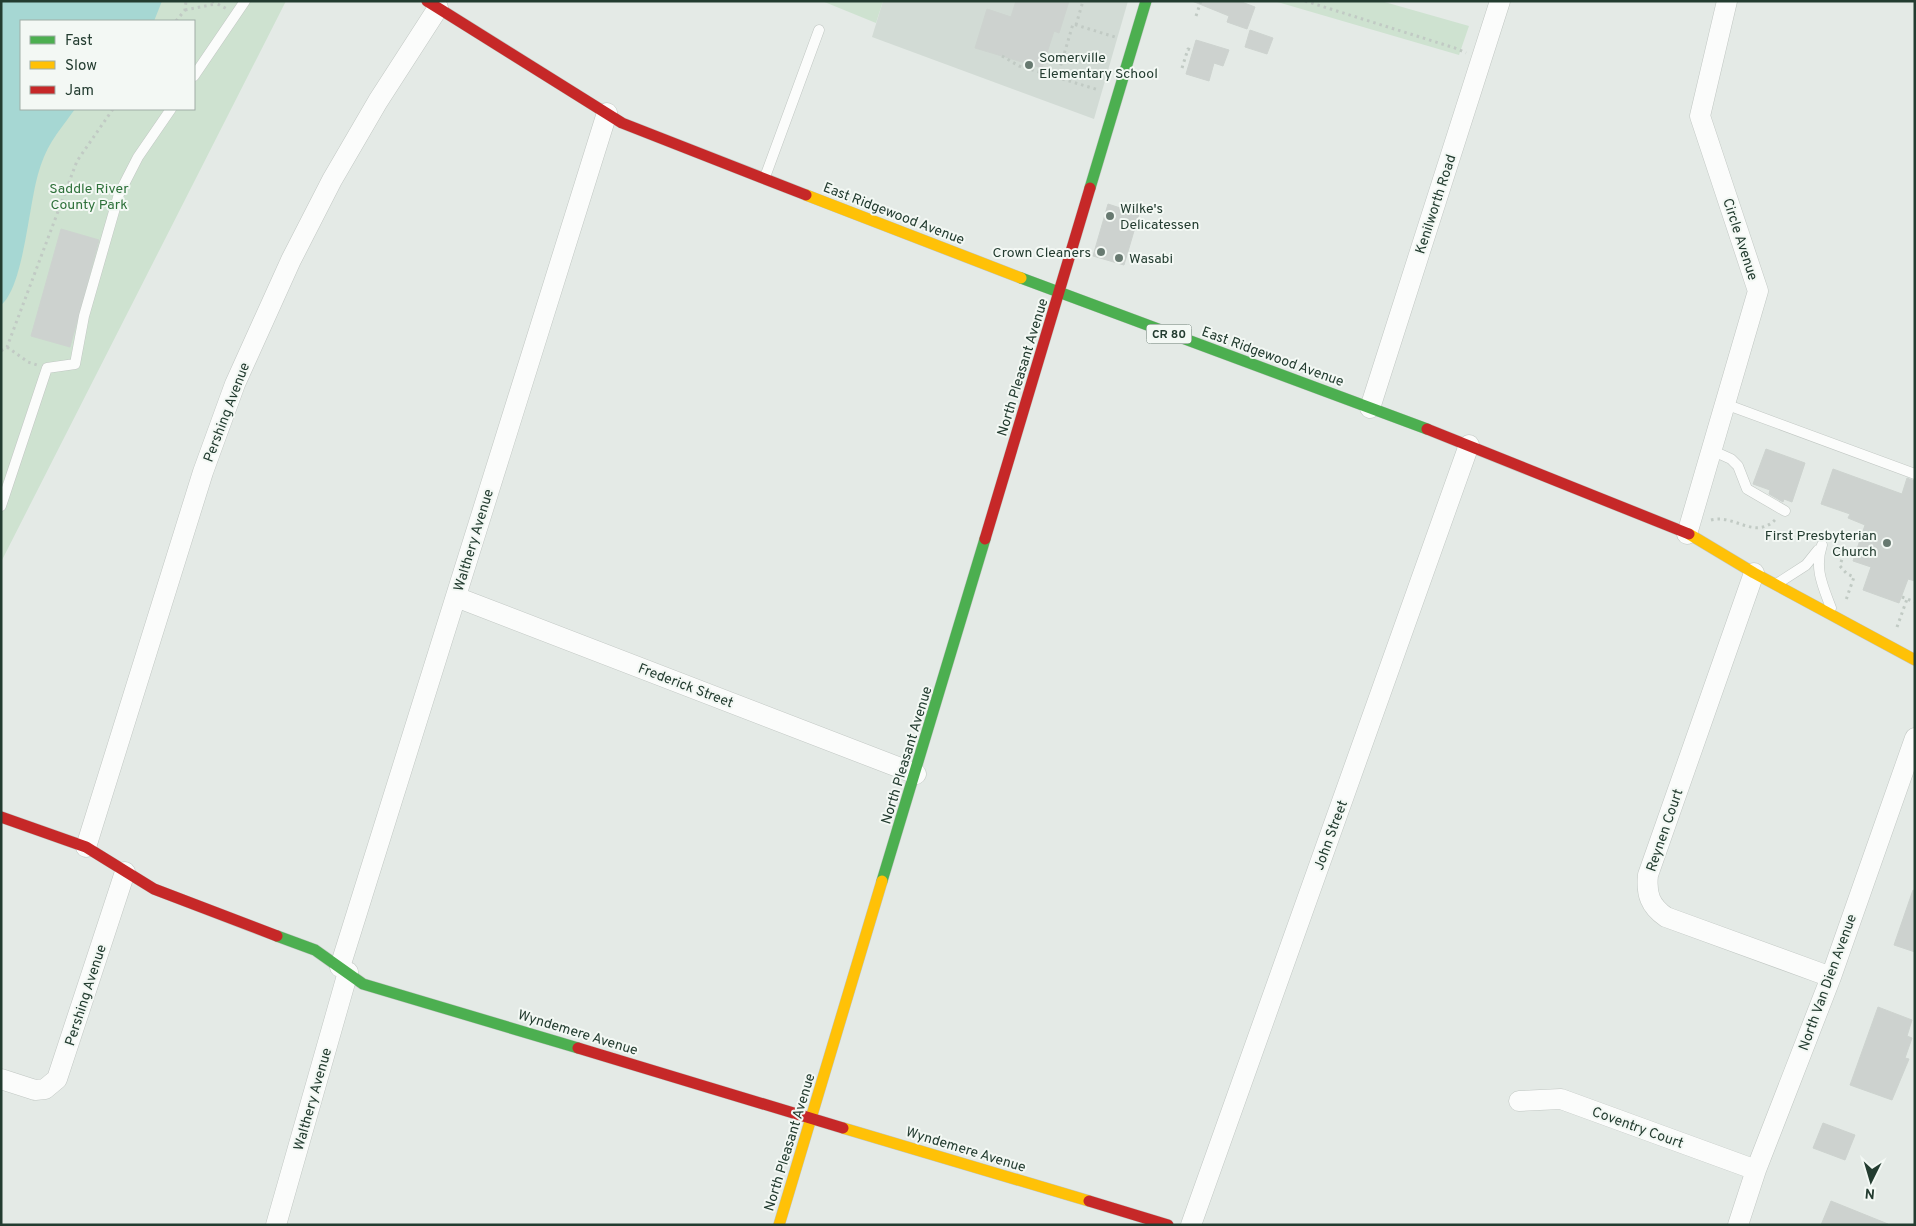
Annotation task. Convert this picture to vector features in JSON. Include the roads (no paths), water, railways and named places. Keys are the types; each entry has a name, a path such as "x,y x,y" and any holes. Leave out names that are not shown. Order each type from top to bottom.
{"street":[{"name":"North Pleasant Avenue","path":"779,1225 916,774 1146,1"},
{"name":"Kenilworth Road","path":"1370,408 1500,1"},
{"name":"Circle Avenue","path":"1687,534 1758,291 1700,116 1727,1"},
{"name":"East Ridgewood Avenue","path":"441,6 622,123 1059,293 1469,445 1696,537 1754,573 1915,660"},
{"name":"Pershing Avenue","path":"86,847 203,472 235,384 291,260 332,180 378,101 441,6"},
{"name":"Walthery Avenue","path":"276,1225 344,970 456,597 607,113"},
{"name":"John Street","path":"1190,1225 1469,445"},
{"name":"Reynen Court","path":"1754,573 1648,875 1646,888 1650,901 1666,917 1830,977"},
{"name":"Frederick Street","path":"456,597 916,774"},
{"name":"North Van Dien Avenue","path":"1738,1225 1756,1170 1830,977 1915,738"},
{"name":"Wyndemere Avenue","path":"1,817 86,847 154,889 315,950 363,984 1168,1225"},
{"name":"Pershing Avenue","path":"1,1079 20,1087 45,1089 57,1078 125,872"},
{"name":"Coventry Court","path":"1519,1101 1561,1099 1756,1170"}],"lane":[{"path":"195,75 245,1"},
{"path":"765,178 819,30"},
{"path":"1,506 47,368 75,364 84,316 119,194 138,157 170,110"},
{"path":"1725,404 1915,474"},
{"path":"1711,450 1731,459 1738,466 1747,489 1785,511"},
{"path":"1776,585 1806,565 1822,545 1818,558 1818,570 1834,616"}],"water":[{"path":"1,1 162,1 154,20 20,20 20,110 74,110 54,138 42,161 35,185 25,242 15,281 9,295 1,305"}],"place":[{"name":"Somerville Elementary School","path":"1029,65"},
{"name":"Wilke's Delicatessen","path":"1110,216"},
{"name":"Crown Cleaners","path":"1101,252"},
{"name":"Wasabi","path":"1119,258"},
{"name":"First Presbyterian Church","path":"1887,543"}],"park label":[{"name":"Saddle River County Park","path":"89,196"}]}
